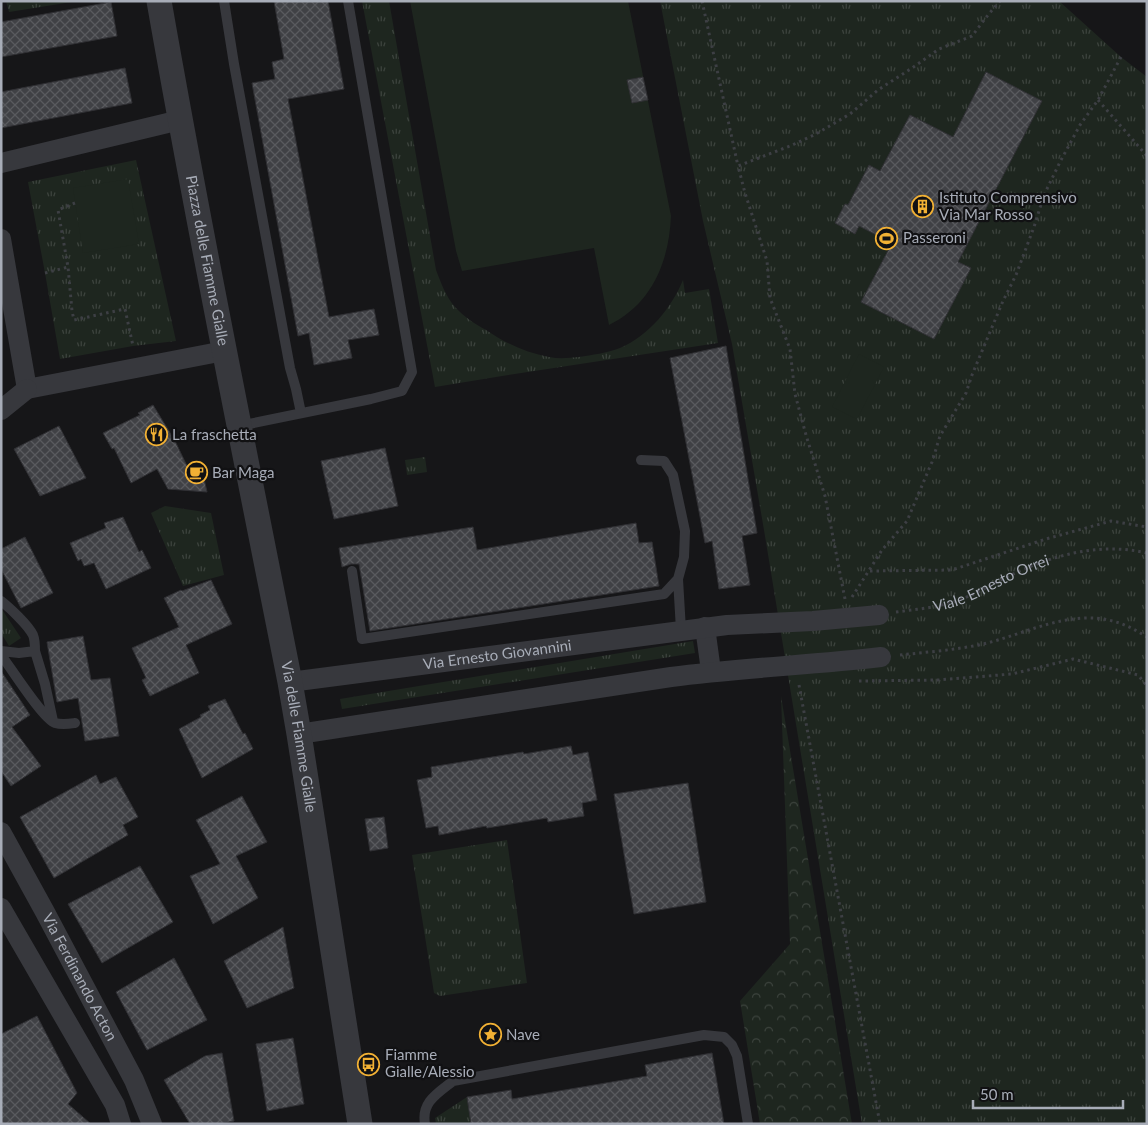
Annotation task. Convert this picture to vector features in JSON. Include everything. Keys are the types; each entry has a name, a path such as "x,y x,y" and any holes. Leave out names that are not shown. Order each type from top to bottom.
{"street":[{"path":"1,163 180,120 159,1"},
{"name":"Piazza delle Fiamme Gialle","path":"27,389 224,351 180,120"},
{"path":"1,239 27,389 1,410"},
{"name":"Via delle Fiamme Gialle","path":"224,351 300,734 360,1124"},
{"path":"840,613 879,615"},
{"name":"Via Ernesto Giovannini","path":"290,682 681,630 840,613"},
{"path":"705,627 711,672"},
{"path":"300,734 670,677 882,657"},
{"name":"Via Ferdinando Acton","path":"1,832 134,1080 152,1124"},
{"path":"1,908 115,1105 121,1124"}],"lane":[{"path":"224,1 288,358 301,413"},
{"path":"239,426 402,391 412,372 348,1"},
{"path":"641,460 664,461 673,475 685,531 684,557 678,578 681,630"},
{"path":"352,571 362,640 664,594 678,578"},
{"path":"1,601 27,626 33,635 35,652 45,684 53,722"},
{"path":"1,653 35,652"},
{"path":"1,653 41,710 53,722 75,723"},
{"path":"425,1124 424,1119 427,1105 432,1097 453,1081 704,1035 724,1037 732,1045 737,1056 748,1124"}],"path":[{"path":"702,1 738,166 767,260 770,298 790,350 795,394 825,496 840,613"},
{"path":"738,166 816,134 850,114 878,90 939,49 972,36 1000,1"},
{"path":"840,613 882,550 907,521 932,462 940,436 966,393 1003,301 1016,275 1044,195 1080,125 1098,100 1121,57"},
{"path":"1098,100 1147,156"},
{"path":"75,204 58,210 68,267 74,320 125,309 133,346"},
{"path":"45,273 68,267"},
{"path":"869,571 952,570 1046,539 1111,521 1147,527"},
{"name":"Viale Ernesto Orrei","path":"879,615 957,601 1035,565 1077,552 1128,549 1147,553"},
{"path":"882,657 979,645 1041,626 1076,618 1110,620 1124,624 1147,637"},
{"path":"854,681 938,680 1012,674 1074,659 1138,675 1147,686"},
{"path":"795,665 880,1124"}],"green space":[{"path":"6,1 78,1 9,12"},
{"path":"362,1 389,1 436,270 446,294 458,311 493,335 524,350 553,358 579,357 615,350 641,336 666,310 683,280 685,293 709,289 718,343 435,387"},
{"path":"410,1 628,1 671,216 667,249 655,280 637,306 624,316 609,325 594,248 462,271 456,251"},
{"path":"660,1 1059,1 1121,57 1147,77 1147,1124 862,1124 732,344 703,221"},
{"path":"136,160 176,341 133,346 60,359 28,182"},
{"path":"128,179 139,244 83,253 73,188"},
{"path":"859,354 884,367 857,419 832,407"},
{"path":"425,457 427,472 407,475 405,460"},
{"path":"165,506 211,513 224,575 183,586 151,513"},
{"path":"1,608 21,638 9,646 1,633"},
{"path":"693,641 695,653 342,709 340,699"},
{"path":"781,696 852,1124 760,1124 740,1001 790,944"},
{"path":"507,840 527,983 440,996 434,993 412,855"},
{"path":"467,1097 473,1124 436,1124 435,1118"}],"building":[{"path":"274,1 328,1 344,89 288,99 329,317 374,309 379,335 348,340 352,358 314,365 309,333 298,336 252,83 275,79 272,62 284,59"},
{"path":"111,2 117,36 1,57 1,22"},
{"path":"125,68 132,103 1,128 1,92"},
{"name":"Istituto Comprensivo Via Mar Rosso","path":"986,72 1042,101 958,262 971,268 934,339 861,302 892,243 859,226 855,234 835,223 845,204 848,205 869,165 880,171 910,115 953,137"},
{"path":"643,77 648,100 632,103 627,80"},
{"path":"726,346 757,533 742,536 750,585 719,589 712,541 705,543 670,358"},
{"path":"153,405 175,441 187,466 200,461 207,492 168,489 157,469 131,483 114,448 112,449 103,433 140,415 138,413"},
{"path":"59,426 86,478 40,496 14,449"},
{"path":"385,448 398,506 334,519 321,461"},
{"path":"123,517 139,552 142,550 151,568 106,589 94,563 84,566 81,559 78,561 70,543 106,528 104,523"},
{"path":"636,523 639,543 652,542 659,586 370,631 359,564 342,567 339,548 473,527 477,550"},
{"path":"25,537 53,593 21,608 1,569 1,549"},
{"path":"211,580 232,624 186,645 199,673 150,696 142,680 146,678 132,648 179,627 164,598"},
{"path":"83,636 91,680 110,678 119,736 85,741 78,698 57,702 47,642"},
{"path":"1,671 30,715 12,727 41,766 11,786 1,771"},
{"path":"225,699 253,749 202,778 179,729 210,710 208,706"},
{"path":"571,746 573,755 588,752 597,800 582,803 584,816 548,822 547,818 487,828 486,826 439,835 438,826 426,828 417,780 432,777 431,767"},
{"path":"96,775 100,784 116,777 138,817 123,825 128,835 54,878 20,817"},
{"path":"688,783 706,902 634,914 614,794"},
{"path":"242,796 267,842 236,856 258,898 213,924 190,876 220,864 196,820"},
{"path":"384,817 388,848 370,851 365,819"},
{"path":"140,866 173,922 102,963 68,904"},
{"path":"283,927 294,988 247,1008 224,961"},
{"path":"174,958 207,1020 147,1050 116,992"},
{"path":"37,1016 77,1093 68,1104 91,1124 1,1124 1,1034"},
{"path":"293,1038 304,1104 267,1111 256,1044"},
{"path":"222,1053 234,1121 218,1124 190,1124 164,1080 205,1056"},
{"path":"712,1053 724,1124 471,1124 467,1097 511,1090 512,1099 647,1076 645,1065"}],"place":[{"name":"Istituto Comprensivo Via Mar Rosso","path":"923,207"},
{"name":"Passeroni","path":"887,238"},
{"name":"La fraschetta","path":"156,435"},
{"name":"Bar Maga","path":"196,473"},
{"name":"Nave","path":"490,1035"},
{"name":"Fiamme Gialle/Alessio","path":"369,1064"}]}
